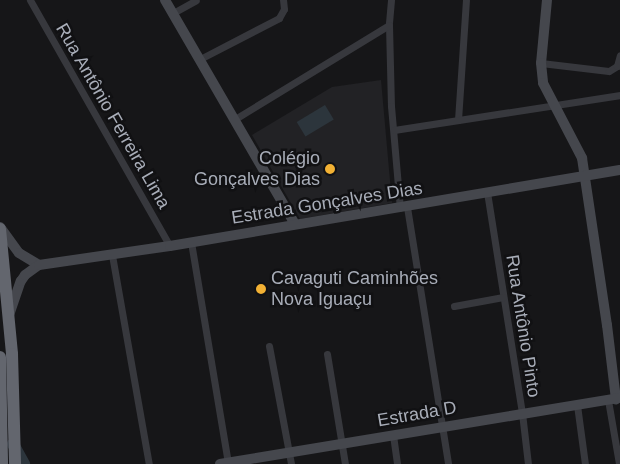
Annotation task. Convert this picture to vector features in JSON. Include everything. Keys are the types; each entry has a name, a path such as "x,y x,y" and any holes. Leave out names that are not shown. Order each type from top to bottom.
{"highway":[{"path":"0,228 9,315 15,463"},
{"path":"0,357 2,464"}],"street":[{"name":"Rua Antônio Ferreira Lima","path":"30,0 170,246"},
{"path":"165,0 295,224"},
{"path":"173,13 196,0"},
{"path":"200,59 280,18 284,9 282,0"},
{"path":"391,0 388,25 394,130 403,207 448,464"},
{"path":"458,120 466,0"},
{"path":"547,0 541,63 543,83 553,106 576,144 585,175 615,399 619,464"},
{"path":"235,119 388,25"},
{"path":"541,63 609,71 617,66 620,55"},
{"path":"394,130 620,95"},
{"name":"Estrada Gonçalves Dias","path":"39,265 170,246 620,170"},
{"name":"Rua Antônio Pinto","path":"487,192 522,412 528,464"},
{"path":"0,228 18,253 39,265"},
{"path":"191,242 224,463"},
{"path":"112,255 149,464"},
{"path":"9,315 21,281 30,270 39,265"},
{"path":"454,306 503,298"},
{"path":"269,346 290,459"},
{"path":"327,354 345,464"},
{"name":"Estrada D","path":"224,463 290,459 342,445 393,435 522,412 615,399"},
{"path":"577,405 585,464"},
{"path":"393,435 397,464"}],"shaded area":[{"name":"Colégio Gonçalves Dias","path":"381,80 392,203 300,219 252,135 332,87"},
{"path":"325,105 334,120 305,137 297,122"}],"waterway":[{"path":"13,444 24,464"}],"place":[{"name":"Colégio Gonçalves Dias","path":"330,169"},
{"name":"Cavaguti Caminhões Nova Iguaçu","path":"261,289"}]}
